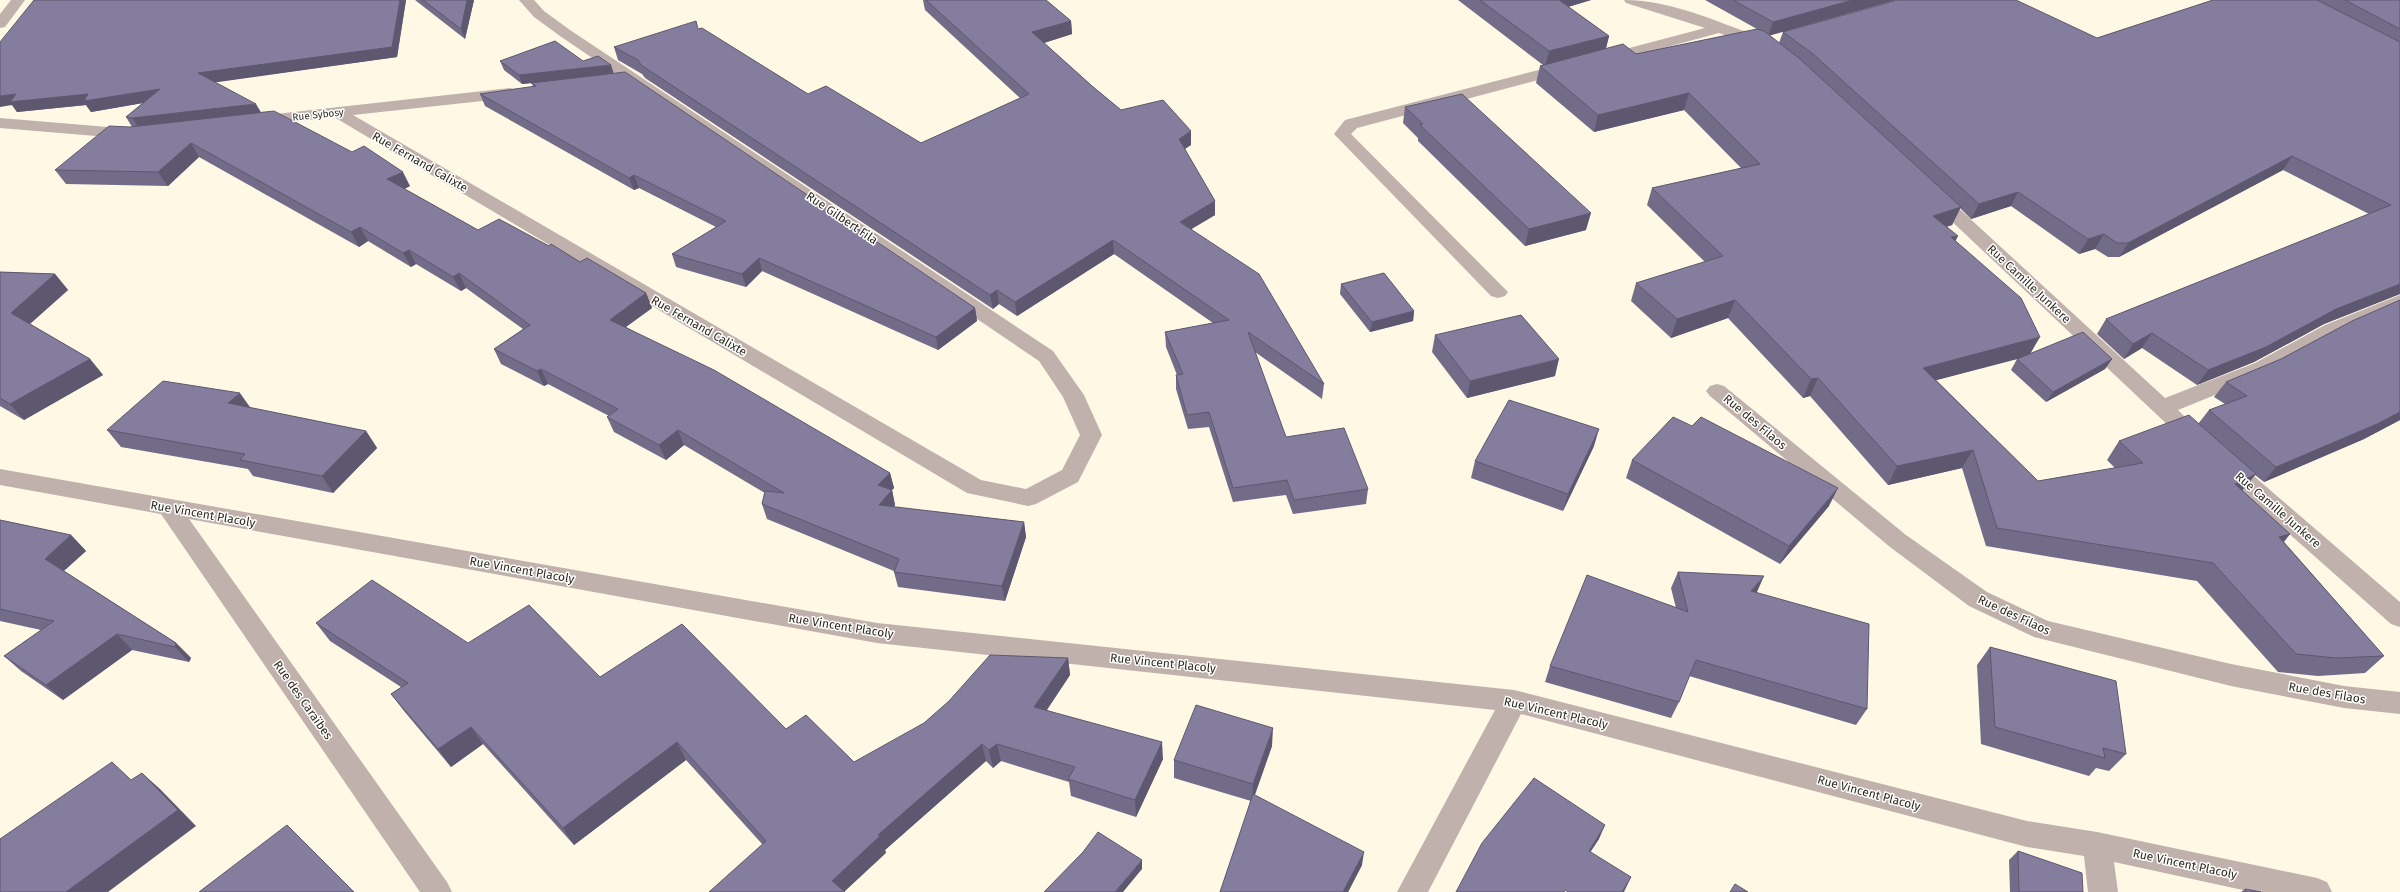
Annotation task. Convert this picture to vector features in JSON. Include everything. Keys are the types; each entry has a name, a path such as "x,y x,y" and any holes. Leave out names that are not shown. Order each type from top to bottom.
{"street":[{"path":"0,24 18,0"},
{"name":"Rue Gilbert Fila","path":"526,0 539,14 565,33 636,78 1046,356 1073,395 1091,435 1070,476"},
{"path":"1632,0 1773,45"},
{"path":"1498,292 1342,134 1351,124 1720,28"},
{"path":"612,81 636,78"},
{"name":"Rue Sybosy","path":"242,123 526,91"},
{"name":"Rue Fernand Calixte","path":"336,112 975,487 1028,498 1070,476"},
{"path":"0,123 24,126 147,134"},
{"name":"Rue Camille Junkere","path":"1924,185 2162,408 2400,617"},
{"path":"2162,408 2262,368 2332,330 2400,301"},
{"name":"Rue des Filaos","path":"1717,391 1898,541 1978,599 2043,630 2246,678 2344,697 2400,703"},
{"name":"Rue Vincent Placoly","path":"0,477 877,633 1514,701 2027,834 2097,844 2317,892"},
{"name":"Rue des Caraïbes","path":"169,508 437,892"},
{"path":"1412,892 1514,701"},
{"path":"2097,844 2103,892"}],"building":[{"path":"34,0 400,0 392,47 198,73 256,104 132,118 126,117 160,89 84,101 88,94 10,102 16,94 0,96 0,42"},
{"path":"423,0 467,0 461,29"},
{"path":"926,0 1046,0 1071,21 1032,32 1092,86 1121,110 1163,100 1191,131 1179,139 1215,201 1180,222 1259,274 1324,384 1248,332 1286,437 1344,428 1368,489 1294,500 1287,480 1233,488 1209,412 1187,415 1176,375 1183,374 1165,332 1229,320 1113,240 1015,302 997,290 990,295 641,65 638,60 614,47 696,21 698,29 702,28 808,94 826,86 921,143 1029,94"},
{"path":"1480,0 1559,0 1609,36 1549,51"},
{"path":"1733,0 1853,0 1773,22"},
{"path":"1898,0 2016,0 2097,38 2213,0 2317,0 2400,42 2400,284 2336,309 2266,347 2208,370 2152,333 2133,344 2106,319 2391,205 2292,156 2128,243 2117,243 2104,234 2088,239 2018,192 1979,204 1813,54 1783,32"},
{"path":"2345,0 2400,0 2400,29"},
{"path":"1757,29 1764,31 1800,59 1961,207 1933,216 1958,236 1951,237 2021,298 2040,337 1923,368 2038,481 2143,463 2119,441 2189,415 2256,474 2235,484 2290,534 2279,537 2384,656 2336,658 2296,654 2213,563 1997,528 1973,450 1897,466 1818,378 1811,379 1735,300 1677,319 1636,283 1723,256 1652,188 1760,164 1689,93 1598,115 1540,66 1623,44 1636,54"},
{"path":"555,41 583,61 598,56 611,65 519,75 500,61"},
{"path":"625,72 975,308 936,337 759,258 742,274 672,254 726,221 634,175 629,178 480,94 536,86 531,83"},
{"path":"1462,94 1591,213 1529,229 1420,125 1423,124 1405,107"},
{"path":"274,111 352,152 364,146 403,172 387,179 478,230 499,219 549,246 551,244 580,262 587,258 646,293 610,320 714,370 890,473 878,485 892,490 879,505 1024,522 1002,586 894,572 899,559 762,504 765,491 784,493 678,430 659,445 607,417 618,409 541,369 537,371 494,349 530,325 459,273 453,277 409,250 403,253 360,227 351,232 191,143 158,172 55,170 109,126 130,127"},
{"path":"0,272 55,274 11,313 90,359 10,404 0,398"},
{"path":"1384,273 1414,311 1372,322 1341,284"},
{"path":"2400,300 2400,412 2377,424 2276,467 2209,410 2247,396 2226,382 2281,359 2352,321"},
{"path":"1521,315 1559,359 1470,381 1435,335"},
{"path":"2083,332 2112,359 2053,392 2017,359"},
{"path":"163,381 240,393 228,403 366,431 322,476 240,460 245,454 107,430"},
{"path":"1509,400 1599,429 1568,494 1475,461"},
{"path":"1673,417 1692,426 1701,417 1838,488 1789,546 1632,460"},
{"path":"0,520 71,535 45,559 176,643 175,647 117,634 46,685 4,656 54,621 0,609"},
{"path":"1678,572 1764,576 1751,591 1869,624 1867,709 1696,660 1679,702 1550,666 1587,575 1688,612"},
{"path":"372,580 468,643 529,605 600,677 682,624 786,729 806,715 854,762 924,723 949,701 990,655 1068,658 1034,707 1162,742 1135,800 1068,779 1075,767 997,744 989,750 982,744 878,835 880,836 832,881 845,892 709,892 766,841 677,742 563,828 471,727 438,749 391,694 408,683 316,623"},
{"path":"1990,647 2116,681 2126,754 2103,748 2105,758 1995,727"},
{"path":"1196,705 1273,728 1253,784 1174,760"},
{"path":"112,762 131,780 142,773 178,810 66,892 0,892 0,839"},
{"path":"1534,778 1605,825 1589,851 1631,877 1622,892 1568,892 1565,890 1564,892 1456,892 1482,843"},
{"path":"1253,794 1364,852 1343,892 1220,892"},
{"path":"287,825 354,892 199,892"},
{"path":"1098,832 1142,860 1115,892 1044,892 1083,852"},
{"path":"2018,851 2082,873 2083,892 2019,892"},
{"path":"1735,884 1748,892 1730,892"},
{"path":"2245,889 2261,892 2246,892"}]}
